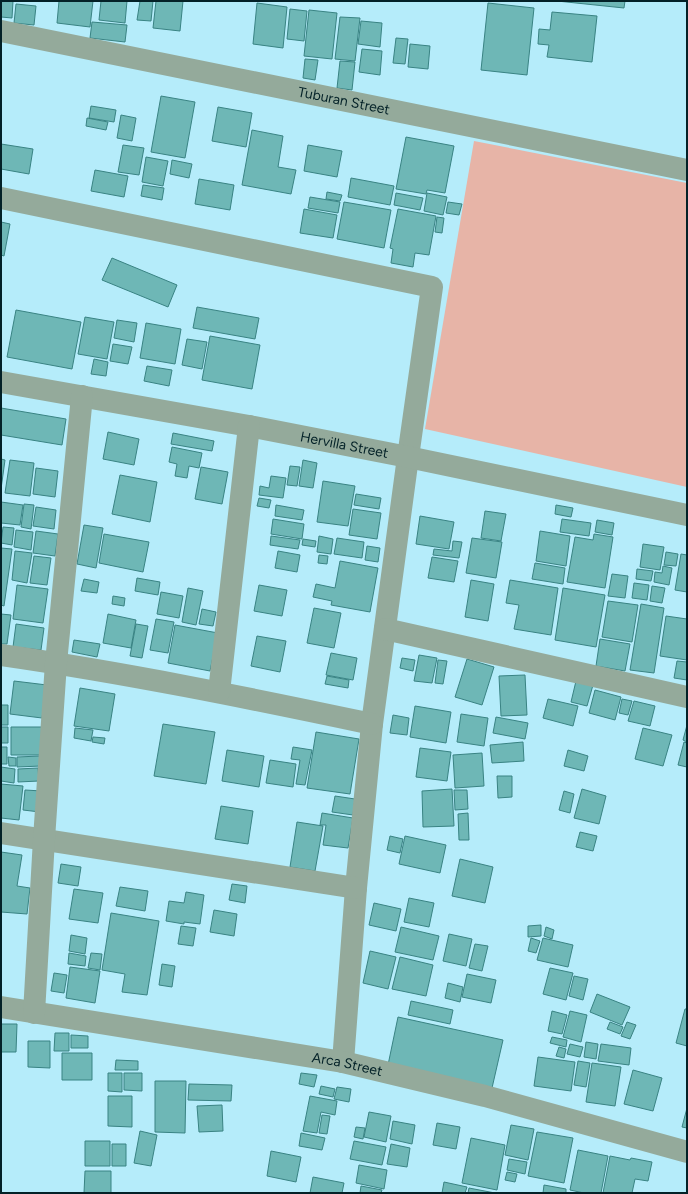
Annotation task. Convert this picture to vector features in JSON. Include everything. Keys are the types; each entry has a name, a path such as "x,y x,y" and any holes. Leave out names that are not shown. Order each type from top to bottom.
{"street":[{"name":"Tuburan Street","path":"1,31 687,170"},
{"path":"1,198 432,287 372,724 356,888 343,1062"},
{"name":"Hervilla Street","path":"1,382 250,426 408,457 687,516"},
{"path":"34,1013 56,663 82,396"},
{"path":"219,692 250,426"},
{"path":"385,628 687,697"},
{"path":"1,655 56,663 219,692 372,724"},
{"path":"1,833 356,888"},
{"name":"Arca Street","path":"1,1007 343,1062 485,1096 687,1152"}],"shaded area":[{"path":"474,141 687,183 687,487 425,429"}],"building":[{"path":"1,1 13,1 12,18 1,17"},
{"path":"59,1 93,1 90,27 57,23"},
{"path":"101,1 127,1 125,23 99,20"},
{"path":"140,1 153,1 151,21 137,20"},
{"path":"156,1 183,1 180,31 153,28"},
{"path":"557,1 625,1 624,8"},
{"path":"257,3 287,7 283,48 253,44"},
{"path":"488,3 534,8 527,75 481,70"},
{"path":"16,4 36,6 34,25 14,23"},
{"path":"290,9 307,11 304,41 287,39"},
{"path":"309,10 337,13 332,59 304,56"},
{"path":"552,12 597,16 592,62 547,57 549,45 538,44 539,29 550,30"},
{"path":"340,17 360,18 355,61 335,59"},
{"path":"361,21 382,23 380,47 358,44"},
{"path":"92,22 127,25 125,42 90,38"},
{"path":"396,38 408,39 405,64 393,63"},
{"path":"410,44 430,46 428,69 408,67"},
{"path":"362,49 382,51 380,75 359,72"},
{"path":"305,59 318,60 315,80 303,78"},
{"path":"340,61 355,62 352,90 337,88"},
{"path":"161,96 195,102 185,158 151,152"},
{"path":"91,106 116,110 114,122 89,118"},
{"path":"218,107 252,113 246,147 212,141"},
{"path":"121,115 136,118 132,141 117,138"},
{"path":"87,118 108,122 106,130 86,126"},
{"path":"252,130 283,136 278,167 296,170 291,194 242,185"},
{"path":"406,137 454,146 445,193 427,190 426,194 396,189"},
{"path":"1,144 33,149 29,174 1,169"},
{"path":"123,145 144,148 139,175 118,172"},
{"path":"308,145 342,151 337,177 304,171"},
{"path":"146,157 168,161 163,186 142,182"},
{"path":"172,160 192,164 189,178 170,174"},
{"path":"95,170 128,176 124,197 91,191"},
{"path":"351,178 394,186 390,205 348,197"},
{"path":"199,179 234,185 230,210 195,204"},
{"path":"143,185 164,188 162,200 141,196"},
{"path":"327,192 342,195 340,201 326,199"},
{"path":"396,193 423,198 420,210 394,205"},
{"path":"427,193 447,197 443,215 424,211"},
{"path":"310,197 340,202 338,213 308,208"},
{"path":"344,202 391,210 384,248 337,239"},
{"path":"448,202 462,204 459,215 446,213"},
{"path":"304,209 337,215 333,238 300,233"},
{"path":"398,209 436,216 429,255 415,253 413,267 391,263 393,249 390,248"},
{"path":"437,217 444,218 442,233 435,232"},
{"path":"1,222 10,224 4,256 1,255"},
{"path":"112,258 177,285 168,307 102,280"},
{"path":"197,307 259,318 255,339 193,328"},
{"path":"16,310 81,322 72,369 7,357"},
{"path":"85,317 114,322 107,359 78,354"},
{"path":"117,320 137,323 134,342 114,338"},
{"path":"146,323 181,329 175,364 140,358"},
{"path":"210,336 260,345 252,389 202,380"},
{"path":"187,339 207,342 202,369 182,365"},
{"path":"113,344 132,347 128,364 110,361"},
{"path":"94,359 108,362 106,376 91,374"},
{"path":"147,366 172,370 169,386 144,381"},
{"path":"1,408 66,419 62,445 1,435"},
{"path":"108,432 139,439 134,465 103,459"},
{"path":"173,433 214,441 212,451 171,444"},
{"path":"172,447 202,453 199,468 189,466 187,478 175,476 177,464 169,462"},
{"path":"1,459 5,460 1,489"},
{"path":"10,460 34,463 30,496 5,493"},
{"path":"303,460 317,463 313,488 299,486"},
{"path":"290,466 300,467 297,486 287,485"},
{"path":"201,467 228,472 222,504 195,499"},
{"path":"36,468 58,471 55,497 33,494"},
{"path":"120,475 157,482 150,522 112,514"},
{"path":"271,476 286,478 283,498 259,495 260,486 269,488"},
{"path":"323,481 355,486 348,526 317,522"},
{"path":"356,494 381,498 379,509 354,505"},
{"path":"259,498 271,500 269,508 257,506"},
{"path":"1,502 23,505 20,525 1,523"},
{"path":"24,504 34,505 31,529 21,527"},
{"path":"276,505 304,510 302,520 275,516"},
{"path":"556,505 573,508 571,517 555,514"},
{"path":"36,507 56,510 54,529 33,526"},
{"path":"353,509 381,513 377,539 349,535"},
{"path":"485,511 506,514 501,541 481,538"},
{"path":"420,516 454,522 449,549 416,544"},
{"path":"273,519 304,524 302,539 271,534"},
{"path":"562,519 591,523 589,536 560,532"},
{"path":"597,520 614,523 612,535 595,532"},
{"path":"84,525 103,528 96,568 77,564"},
{"path":"3,527 14,528 12,545 1,543"},
{"path":"16,530 33,532 31,550 14,547"},
{"path":"36,531 58,534 55,556 33,553"},
{"path":"540,531 570,536 566,566 536,561"},
{"path":"104,534 149,542 143,572 99,563"},
{"path":"594,534 613,537 605,588 567,582 575,537 593,540"},
{"path":"271,536 300,540 298,549 270,545"},
{"path":"319,536 333,539 331,554 317,552"},
{"path":"337,538 364,542 362,558 334,554"},
{"path":"472,538 502,542 496,578 466,573"},
{"path":"303,539 316,541 315,547 302,545"},
{"path":"453,541 462,542 459,558 433,555 434,549 452,551"},
{"path":"643,544 664,547 660,570 640,567"},
{"path":"367,546 380,548 378,562 365,560"},
{"path":"1,548 12,549 4,606 1,605"},
{"path":"15,551 32,553 27,583 12,580"},
{"path":"278,551 300,555 297,572 275,568"},
{"path":"666,552 678,554 676,566 664,565"},
{"path":"681,554 687,555 687,592 675,590"},
{"path":"319,555 328,556 327,564 318,563"},
{"path":"34,556 51,558 47,585 30,583"},
{"path":"432,557 458,561 454,582 428,578"},
{"path":"340,561 378,568 370,612 331,605 332,601 313,597 316,584 335,588"},
{"path":"535,563 565,568 563,584 532,579"},
{"path":"663,566 672,568 669,585 654,582 655,572 662,573"},
{"path":"637,569 653,571 651,581 636,579"},
{"path":"612,574 628,576 625,598 608,596"},
{"path":"137,578 160,582 158,595 135,591"},
{"path":"84,579 99,582 97,593 81,591"},
{"path":"471,580 494,584 488,621 465,617"},
{"path":"510,580 558,588 551,635 514,629 519,605 506,603"},
{"path":"634,583 649,585 647,600 632,598"},
{"path":"17,585 48,589 43,623 13,619"},
{"path":"259,585 287,590 282,616 254,611"},
{"path":"652,586 665,588 662,603 650,601"},
{"path":"188,588 203,591 196,625 182,622"},
{"path":"563,588 605,595 596,647 555,640"},
{"path":"161,592 183,596 179,618 157,614"},
{"path":"113,596 125,598 124,606 112,604"},
{"path":"608,601 638,605 632,642 602,637"},
{"path":"641,604 664,608 654,673 630,670"},
{"path":"314,608 341,613 334,648 307,643"},
{"path":"202,609 216,612 213,626 199,624"},
{"path":"1,614 11,615 7,644 1,644"},
{"path":"108,614 136,620 131,648 103,643"},
{"path":"666,616 687,619 687,660 660,656"},
{"path":"156,619 174,622 168,653 150,650"},
{"path":"16,624 44,628 41,650 13,647"},
{"path":"136,624 148,626 142,658 130,656"},
{"path":"175,625 218,633 210,671 168,663"},
{"path":"257,636 286,641 280,672 251,666"},
{"path":"600,639 630,644 625,671 596,666"},
{"path":"74,640 100,644 97,657 72,652"},
{"path":"331,653 357,658 353,680 326,675"},
{"path":"419,655 437,658 432,683 414,681"},
{"path":"402,658 415,660 413,671 400,668"},
{"path":"467,659 494,667 482,705 455,697"},
{"path":"438,660 447,661 443,684 435,683"},
{"path":"677,661 687,662 687,680 674,678"},
{"path":"525,675 527,715 501,716 499,676"},
{"path":"327,676 349,680 348,688 325,684"},
{"path":"14,681 47,685 42,718 10,714"},
{"path":"576,681 593,685 587,706 571,702"},
{"path":"80,688 115,694 109,731 74,726"},
{"path":"595,690 621,697 615,720 589,713"},
{"path":"548,699 578,706 573,726 543,718"},
{"path":"622,699 632,701 628,715 619,713"},
{"path":"634,701 655,706 650,726 628,721"},
{"path":"1,705 8,705 8,725 1,725"},
{"path":"415,706 451,712 446,743 410,737"},
{"path":"461,714 488,718 484,746 457,742"},
{"path":"393,715 409,718 407,735 390,733"},
{"path":"496,717 528,723 525,739 493,733"},
{"path":"163,724 215,732 206,784 154,776"},
{"path":"687,725 687,742 683,740"},
{"path":"1,727 8,727 8,743 1,743"},
{"path":"11,727 42,727 42,755 11,755"},
{"path":"75,728 93,730 91,741 74,738"},
{"path":"643,728 672,735 663,766 635,759"},
{"path":"316,732 359,739 350,794 307,788"},
{"path":"93,737 105,738 104,744 92,742"},
{"path":"523,742 524,761 492,763 490,745"},
{"path":"684,742 687,743 687,767 678,765"},
{"path":"1,747 7,747 7,764 1,764"},
{"path":"293,747 312,750 305,785 296,784 300,760 291,759"},
{"path":"420,748 451,752 447,781 416,777"},
{"path":"227,750 264,756 259,787 222,781"},
{"path":"568,750 588,756 584,771 564,766"},
{"path":"482,753 484,786 455,788 453,755"},
{"path":"40,756 41,766 17,767 17,757"},
{"path":"8,757 16,758 16,766 9,766"},
{"path":"270,760 296,764 293,787 266,783"},
{"path":"1,767 15,769 14,783 1,781"},
{"path":"38,768 39,781 18,782 18,769"},
{"path":"497,776 512,776 512,797 498,798"},
{"path":"1,784 23,786 19,820 1,818"},
{"path":"452,789 454,826 423,827 422,791"},
{"path":"582,789 606,796 599,824 574,818"},
{"path":"25,790 42,791 40,812 23,810"},
{"path":"454,790 467,790 468,809 455,810"},
{"path":"564,791 574,794 570,813 559,810"},
{"path":"335,796 355,799 353,815 332,812"},
{"path":"221,806 253,811 248,844 215,839"},
{"path":"322,813 353,818 348,848 323,845 326,825 320,825"},
{"path":"468,813 469,840 459,840 458,814"},
{"path":"297,822 323,826 315,871 290,867"},
{"path":"580,832 597,836 593,851 576,847"},
{"path":"390,836 403,839 400,853 387,850"},
{"path":"405,836 446,845 440,873 399,864"},
{"path":"1,852 22,855 17,886 30,888 27,914 1,912"},
{"path":"460,859 493,867 485,903 452,896"},
{"path":"61,864 81,867 78,886 58,883"},
{"path":"232,884 247,886 245,903 229,900"},
{"path":"120,887 148,891 145,911 116,906"},
{"path":"74,889 103,893 98,923 69,919"},
{"path":"186,892 204,895 200,924 184,922 184,924 166,921 169,901 184,903"},
{"path":"409,898 434,903 429,927 404,922"},
{"path":"374,903 401,909 396,931 369,925"},
{"path":"214,910 237,914 234,936 210,932"},
{"path":"111,913 159,921 147,995 122,992 125,974 102,970"},
{"path":"541,925 541,936 528,937 528,926"},
{"path":"181,926 196,928 193,946 178,944"},
{"path":"401,927 439,936 433,960 395,952"},
{"path":"546,927 554,930 552,939 544,936"},
{"path":"449,934 472,939 466,966 443,961"},
{"path":"71,935 87,938 85,954 69,951"},
{"path":"531,938 540,941 536,953 528,951"},
{"path":"543,938 573,945 568,967 537,960"},
{"path":"475,944 488,946 482,971 469,968"},
{"path":"370,951 396,957 388,989 363,983"},
{"path":"69,953 86,956 85,966 68,964"},
{"path":"91,953 102,954 100,970 88,968"},
{"path":"400,957 433,965 426,996 392,989"},
{"path":"162,964 175,966 172,987 159,985"},
{"path":"70,967 100,971 95,1003 66,998"},
{"path":"550,968 573,973 566,1000 543,994"},
{"path":"54,973 67,975 64,993 51,991"},
{"path":"467,974 496,980 491,1003 462,997"},
{"path":"574,976 588,979 583,1000 569,996"},
{"path":"448,983 463,987 460,1002 445,998"},
{"path":"597,994 630,1007 622,1025 590,1012"},
{"path":"411,1001 453,1010 450,1024 408,1015"},
{"path":"685,1009 687,1009 687,1046 676,1043"},
{"path":"552,1011 567,1015 562,1034 548,1031"},
{"path":"570,1011 587,1015 581,1042 563,1037"},
{"path":"398,1017 503,1040 492,1088 388,1065"},
{"path":"610,1022 623,1027 620,1034 607,1029"},
{"path":"627,1022 636,1025 630,1039 621,1036"},
{"path":"1,1024 17,1024 16,1052 1,1052"},
{"path":"55,1033 69,1033 69,1051 54,1051"},
{"path":"71,1035 88,1036 88,1048 71,1048"},
{"path":"552,1037 567,1040 566,1047 550,1043"},
{"path":"28,1041 50,1041 50,1068 28,1067"},
{"path":"586,1042 598,1044 596,1059 584,1057"},
{"path":"570,1044 583,1047 580,1057 567,1054"},
{"path":"601,1044 631,1048 629,1065 598,1061"},
{"path":"559,1047 566,1049 564,1058 556,1056"},
{"path":"62,1053 92,1053 92,1080 62,1080"},
{"path":"538,1057 575,1062 571,1091 534,1086"},
{"path":"116,1060 138,1061 138,1070 115,1070"},
{"path":"578,1061 590,1063 586,1087 574,1085"},
{"path":"592,1063 621,1067 615,1106 586,1102"},
{"path":"633,1070 662,1078 653,1111 624,1104"},
{"path":"108,1073 122,1073 122,1092 108,1091"},
{"path":"124,1073 142,1073 142,1091 124,1090"},
{"path":"301,1073 317,1075 314,1087 299,1084"},
{"path":"155,1081 186,1081 185,1133 155,1132"},
{"path":"189,1084 232,1085 231,1101 188,1100"},
{"path":"321,1086 335,1089 333,1097 319,1094"},
{"path":"337,1087 351,1089 349,1102 334,1099"},
{"path":"108,1096 132,1096 132,1127 108,1126"},
{"path":"310,1096 337,1101 335,1115 321,1112 317,1133 303,1131"},
{"path":"222,1105 223,1131 199,1132 197,1106"},
{"path":"687,1108 687,1128 682,1127"},
{"path":"369,1112 391,1116 386,1142 364,1137"},
{"path":"322,1115 330,1116 327,1134 319,1133"},
{"path":"393,1121 415,1125 412,1144 390,1139"},
{"path":"437,1123 460,1127 456,1149 433,1145"},
{"path":"511,1125 534,1129 528,1160 505,1155"},
{"path":"356,1127 365,1128 363,1139 354,1137"},
{"path":"140,1131 157,1135 151,1166 134,1163"},
{"path":"537,1132 573,1138 564,1183 528,1176"},
{"path":"301,1133 325,1138 322,1150 299,1146"},
{"path":"471,1138 505,1145 497,1190 462,1183"},
{"path":"85,1141 110,1141 110,1166 85,1166"},
{"path":"354,1141 386,1147 382,1165 350,1159"},
{"path":"112,1144 126,1144 126,1166 112,1166"},
{"path":"391,1144 410,1148 407,1167 387,1164"},
{"path":"578,1150 608,1156 601,1193 584,1193 570,1190"},
{"path":"271,1151 301,1157 296,1182 267,1176"},
{"path":"610,1156 652,1162 648,1181 635,1179 632,1193 603,1193"},
{"path":"509,1159 527,1162 525,1174 507,1170"},
{"path":"359,1165 387,1170 384,1189 356,1183"},
{"path":"85,1171 111,1171 111,1193 84,1193"},
{"path":"507,1172 517,1174 515,1182 505,1180"},
{"path":"313,1177 344,1183 342,1193 310,1193"},
{"path":"444,1182 467,1187 465,1193 442,1193"},
{"path":"544,1185 566,1189 566,1193 543,1193"},
{"path":"361,1186 382,1190 381,1193 360,1193"},
{"path":"469,1188 495,1193 468,1193"}]}
